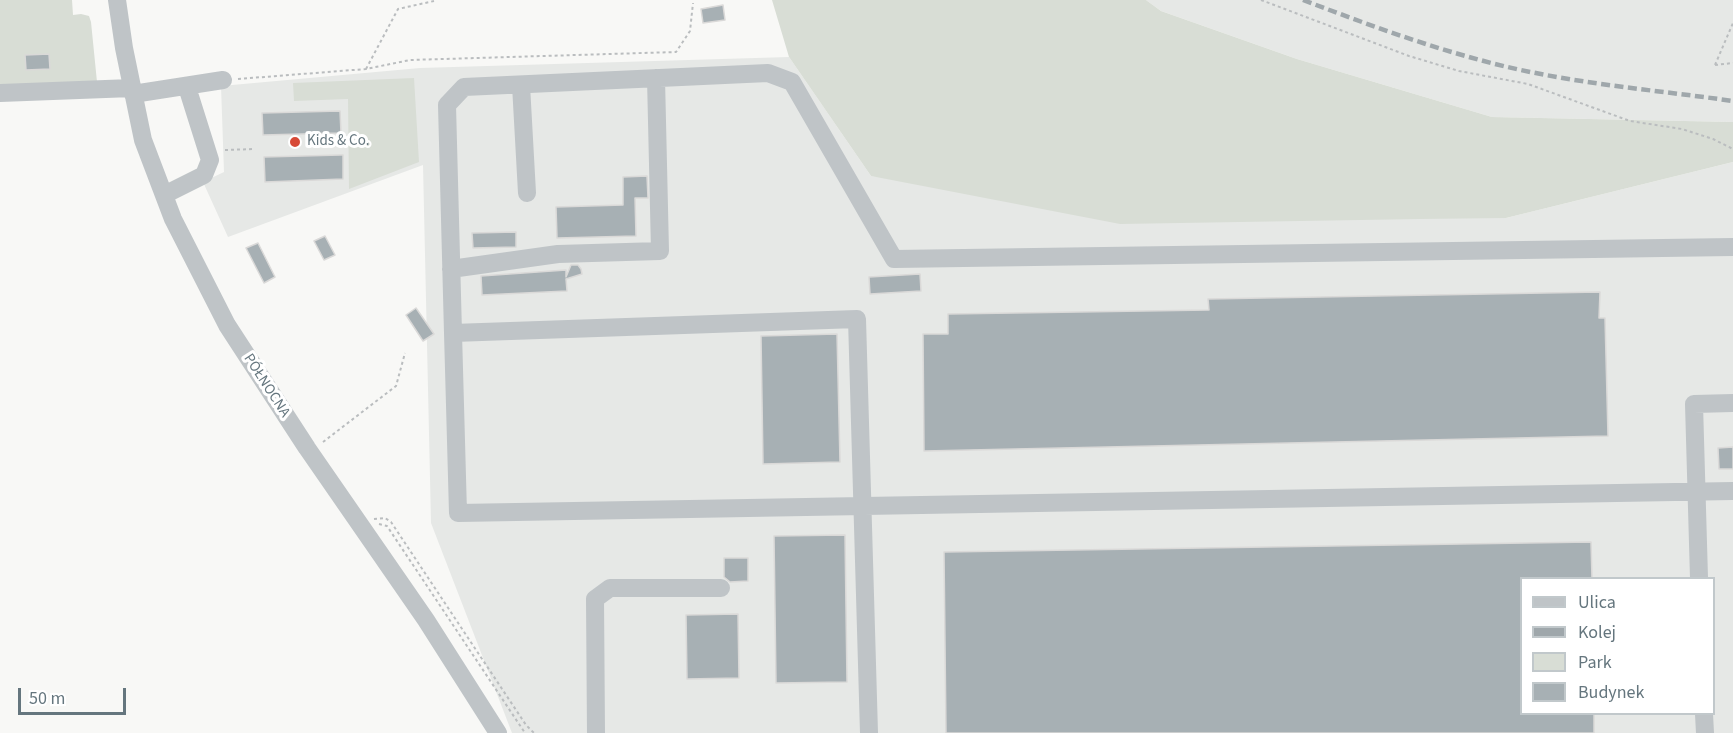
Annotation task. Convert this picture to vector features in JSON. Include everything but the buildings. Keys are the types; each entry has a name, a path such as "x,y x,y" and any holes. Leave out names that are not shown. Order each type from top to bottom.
{"street":[{"name":"PÓŁNOCNA","path":"117,0 143,140 173,219 227,326 310,452 369,525 498,733"},
{"path":"1733,247 894,259 792,82 768,73 464,87 447,105 458,513 1733,491"},
{"path":"451,269 558,254 660,251 656,78"},
{"path":"0,93 133,91 187,87 223,80"},
{"path":"521,85 527,193"},
{"path":"164,195 204,175 210,160 187,87"},
{"path":"453,333 857,319 869,733"},
{"path":"1699,577 1694,404 1733,403"},
{"path":"596,733 595,600 610,588 721,588"},
{"path":"1704,715 1705,733"}],"path":[{"path":"1261,0 1409,56 1459,71 1528,84 1630,121 1682,129 1713,139 1733,149"},
{"path":"366,69 398,9 434,1"},
{"path":"223,80 366,69 410,60 676,52 690,31 693,3"},
{"path":"1733,23 1715,65 1733,63"},
{"path":"207,151 254,149"},
{"path":"310,452 396,386 405,353"},
{"path":"369,525 385,518 391,522 526,725 534,733"},
{"path":"369,525 387,526 525,733"}],"shaded area":[{"path":"1146,0 1733,0 1733,122 1492,117 1297,59 1161,11"},
{"path":"789,57 871,176 1506,218 1733,162 1733,733 512,733 431,523 423,165 228,237 203,182 224,172 221,86 420,68"}],"green space":[{"path":"0,0 72,0 73,15 89,16 91,22 97,82 0,86"},
{"path":"772,0 1146,0 1161,11 1297,59 1492,117 1733,122 1733,162 1506,218 1120,224 871,176 789,57"},
{"path":"414,78 419,162 349,189 348,99 294,101 293,83"}],"railway":[{"path":"1303,0 1413,40 1511,68 1606,85 1733,101"}],"place":[{"name":"Kids & Co.","path":"295,142"}]}
